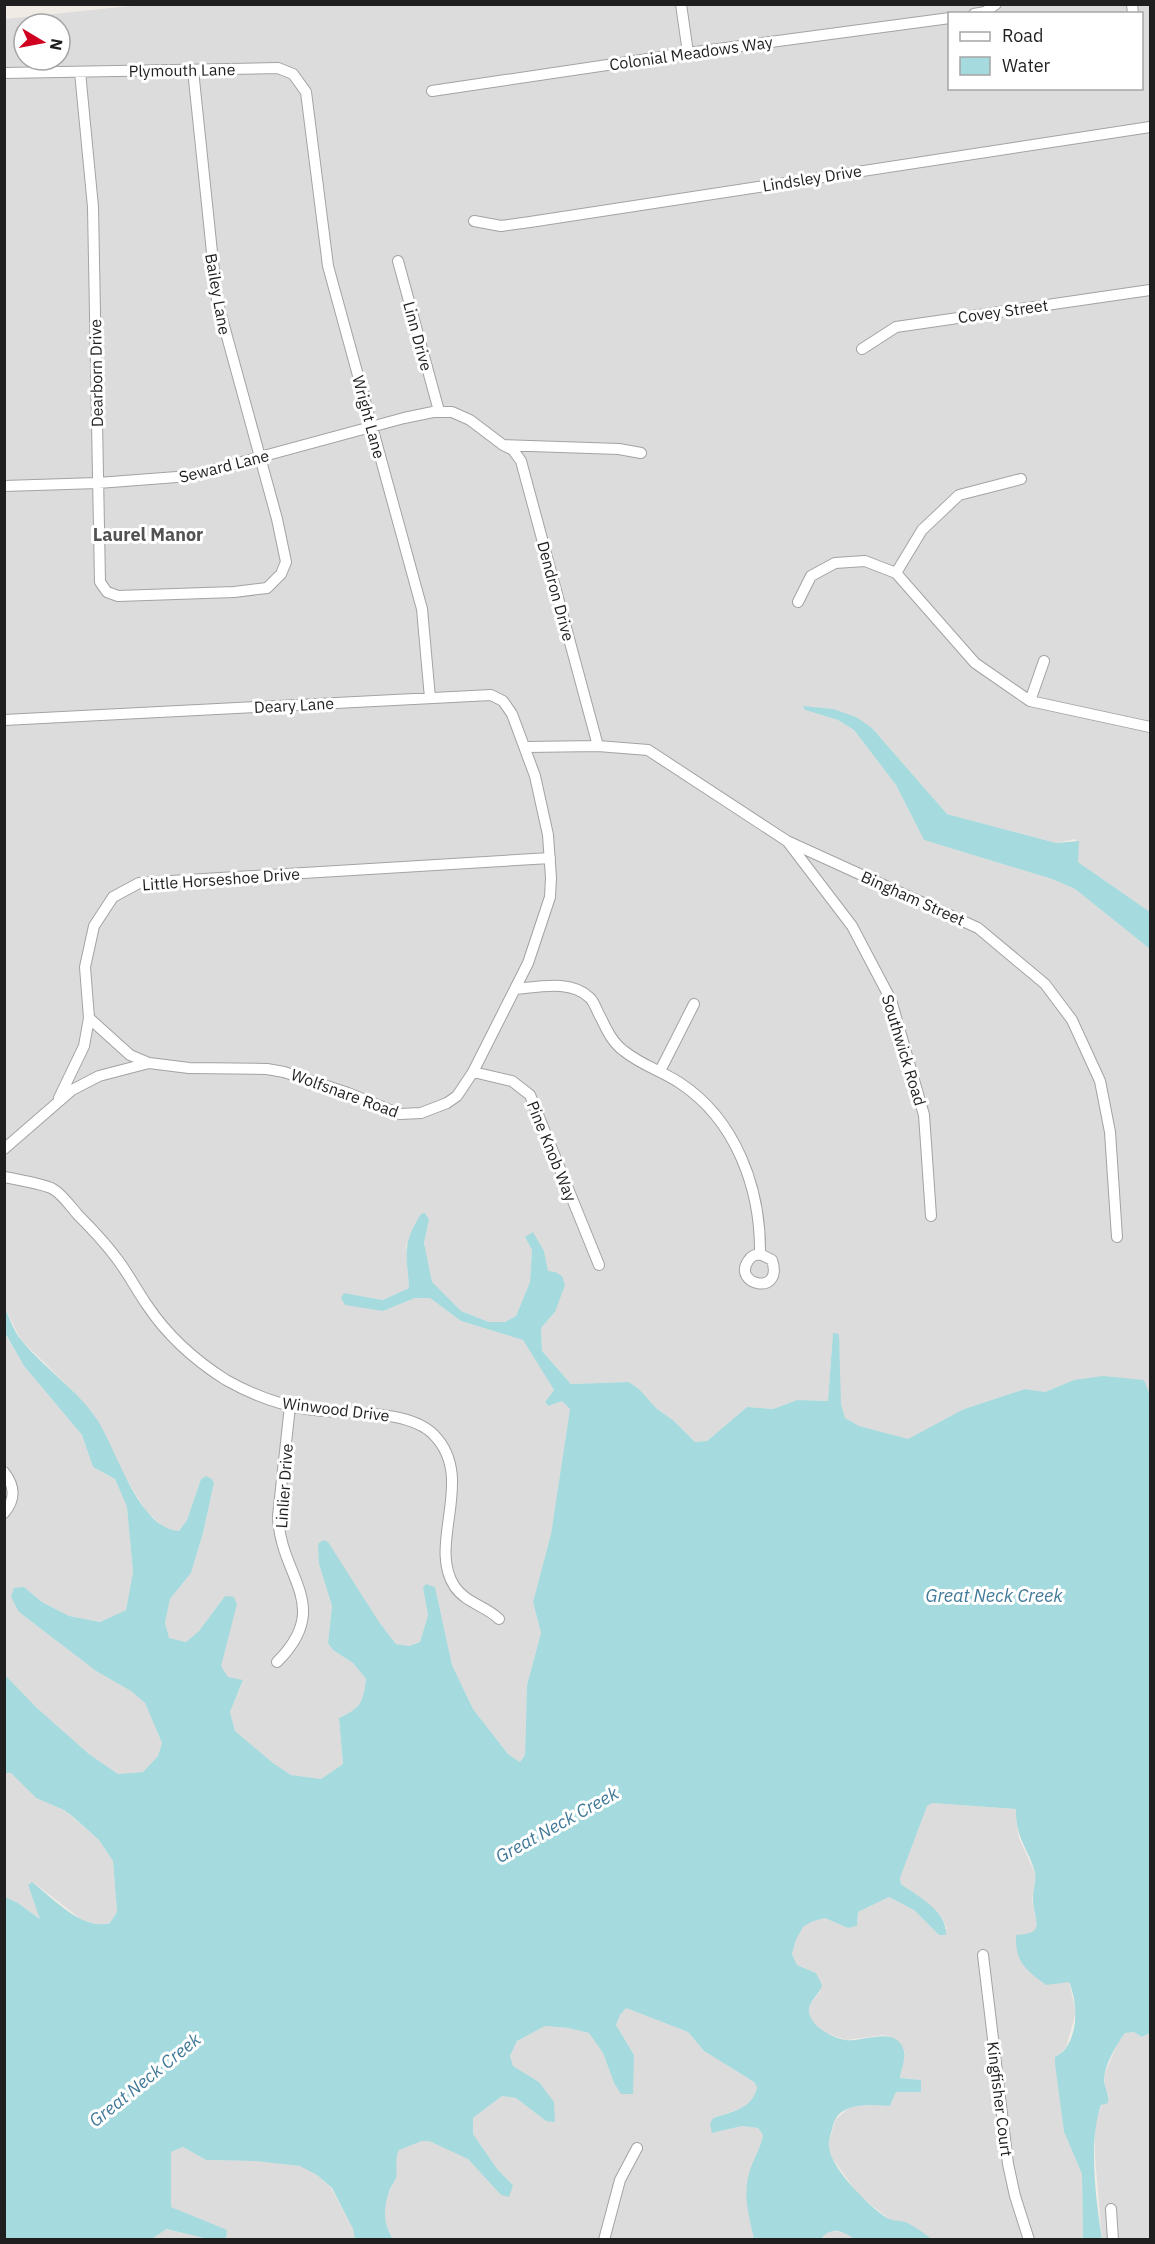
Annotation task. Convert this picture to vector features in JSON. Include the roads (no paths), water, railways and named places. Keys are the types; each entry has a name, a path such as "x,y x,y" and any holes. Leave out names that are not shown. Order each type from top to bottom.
{"street":[{"path":"681,4 688,53"},
{"name":"Colonial Meadows Way","path":"432,91 688,53 948,18"},
{"name":"Plymouth Lane","path":"4,73 278,69 293,74 306,92 310,135"},
{"name":"Bailey Lane","path":"186,594 267,588 281,574 286,562 275,512 217,300 193,70"},
{"name":"Dearborn Drive","path":"80,72 93,207 100,582 102,588 107,592 118,596 186,594"},
{"name":"Lindsley Drive","path":"474,221 501,226 1150,128"},
{"name":"Wright Lane","path":"310,135 328,266 422,609 430,699"},
{"name":"Linn Drive","path":"398,261 439,411"},
{"name":"Covey Street","path":"862,348 896,327 1150,290"},
{"name":"Seward Lane","path":"4,486 176,478 260,458 404,417 439,411"},
{"name":"Dendron Drive","path":"439,411 461,415 513,450 521,461 597,746"},
{"path":"503,445 619,449 641,453"},
{"path":"896,573 922,531 959,495 1022,479"},
{"path":"798,602 811,576 835,563 865,561 896,573 975,663 1030,701 1150,727"},
{"path":"1030,701 1044,661"},
{"name":"Deary Lane","path":"4,720 491,695 507,705 517,727"},
{"name":"Wolfsnare Road","path":"4,1149 57,1101 85,1082 149,1063 189,1068 267,1069 284,1072 348,1093 394,1112 411,1115 447,1103 457,1096 473,1072 528,963 547,910 551,878 543,808 517,727"},
{"name":"Bingham Street","path":"525,747 597,746 648,750 787,841 978,928 1045,984 1072,1020 1100,1081 1110,1132 1117,1237"},
{"name":"Southwick Road","path":"787,841 852,926 891,1000 924,1115 931,1216"},
{"name":"Little Horseshoe Drive","path":"57,1101 84,1046 89,1018 86,967 94,926 114,897 139,883 550,858"},
{"path":"515,989 563,986 581,991 593,1002 608,1032 621,1049 660,1071 702,1100 734,1140 743,1161 757,1206 760,1254"},
{"path":"660,1071 694,1004"},
{"path":"89,1018 130,1055 149,1063"},
{"name":"Pine Knob Way","path":"473,1072 512,1081 530,1095 598,1264"},
{"name":"Winwood Drive","path":"4,1177 53,1189 93,1229 120,1262 148,1307 167,1330 203,1364 229,1381 253,1393 290,1406 398,1417 420,1424 432,1432 445,1451 452,1475 452,1506 447,1537 447,1553 452,1581 461,1594 499,1619"},
{"name":"Linlier Drive","path":"277,1662 296,1640 304,1618 302,1596 283,1548 278,1516 290,1406"},
{"path":"4,1472 12,1485 13,1492 10,1506 4,1513"},
{"name":"Kingfisher Court","path":"983,1955 1008,2164 1029,2240"},
{"path":"604,2240 620,2180 637,2148"},
{"path":"1111,2209 1113,2240"}],"water":[{"path":"803,706 833,709 856,717 872,728 947,814 1056,843 1079,841 1078,862 1150,912 1150,949 1075,889 1052,879 924,840 896,785 854,730 838,720 805,710"},
{"name":"Great Neck Creek","path":"425,1213 429,1220 424,1243 432,1282 461,1311 489,1322 505,1322 516,1316 530,1282 532,1250 525,1237 533,1232 544,1251 548,1271 562,1276 565,1285 555,1312 541,1328 542,1351 571,1384 629,1382 695,1442 707,1441 747,1407 773,1409 797,1400 828,1401 833,1333 839,1334 841,1404 845,1418 859,1426 908,1439 964,1409 1025,1389 1045,1392 1074,1380 1103,1376 1144,1380 1150,1395 1150,2033 1142,2037 1134,2032 1125,2033 1106,2067 1104,2082 1108,2103 1101,2105 1094,2153 1102,2239 1083,2239 1082,2174 1064,2132 1055,2064 1055,2057 1066,2048 1075,2024 1072,1990 1069,1982 1046,1985 1027,1970 1017,1953 1016,1935 1032,1932 1037,1925 1033,1897 1035,1872 1020,1835 1016,1809 932,1803 927,1806 900,1878 901,1884 937,1911 945,1926 946,1935 939,1935 914,1910 889,1897 858,1912 857,1926 848,1928 825,1918 811,1922 803,1927 792,1954 797,1965 816,1973 822,1985 809,2009 816,2025 829,2034 845,2040 878,2036 894,2038 904,2051 900,2078 921,2080 921,2092 896,2092 890,2106 857,2106 842,2112 836,2117 833,2125 829,2147 831,2156 843,2176 871,2205 887,2218 908,2223 932,2239 854,2239 832,2231 821,2239 754,2239 747,2205 747,2188 750,2170 763,2135 758,2128 742,2126 712,2133 710,2124 713,2118 746,2105 755,2094 757,2087 754,2082 704,2051 688,2032 626,2008 616,2025 634,2055 633,2094 621,2094 614,2083 603,2053 589,2033 545,2026 517,2041 510,2056 513,2066 539,2082 554,2102 555,2122 546,2121 516,2098 502,2096 473,2118 473,2134 498,2170 513,2185 509,2197 501,2195 468,2159 429,2141 422,2141 399,2150 396,2161 396,2178 386,2201 385,2213 386,2223 393,2239 355,2239 353,2229 332,2188 317,2175 300,2166 255,2161 206,2160 183,2147 171,2152 171,2207 227,2230 226,2239 208,2239 166,2229 152,2239 5,2239 5,1897 18,1903 40,1919 28,1885 32,1882 68,1912 89,1922 110,1923 117,1912 113,1861 99,1840 64,1810 36,1798 11,1773 5,1773 5,1675 37,1708 89,1754 118,1774 143,1772 158,1756 162,1743 145,1703 131,1691 96,1671 19,1612 11,1597 14,1588 24,1587 42,1602 69,1616 100,1622 126,1610 133,1572 127,1507 115,1479 93,1467 82,1435 24,1366 5,1333 5,1308 14,1330 22,1341 81,1399 98,1421 131,1487 152,1517 165,1527 179,1531 187,1520 201,1479 206,1476 212,1479 214,1483 203,1533 191,1573 170,1599 165,1623 169,1638 186,1642 199,1631 225,1596 234,1597 237,1604 221,1666 228,1677 243,1680 230,1712 235,1731 291,1775 321,1779 343,1764 339,1718 360,1704 366,1679 353,1663 333,1650 328,1643 332,1606 319,1564 318,1544 323,1540 328,1542 379,1622 396,1644 409,1646 420,1642 428,1615 423,1588 426,1584 435,1587 452,1665 473,1709 508,1754 520,1762 525,1755 527,1685 541,1633 533,1602 551,1534 570,1409 562,1401 548,1406 545,1402 554,1390 523,1340 461,1321 430,1298 415,1298 383,1311 345,1305 341,1298 344,1293 383,1300 409,1288 408,1242 421,1214"}],"district":[{"name":"Laurel Manor","path":"148,535"}]}
